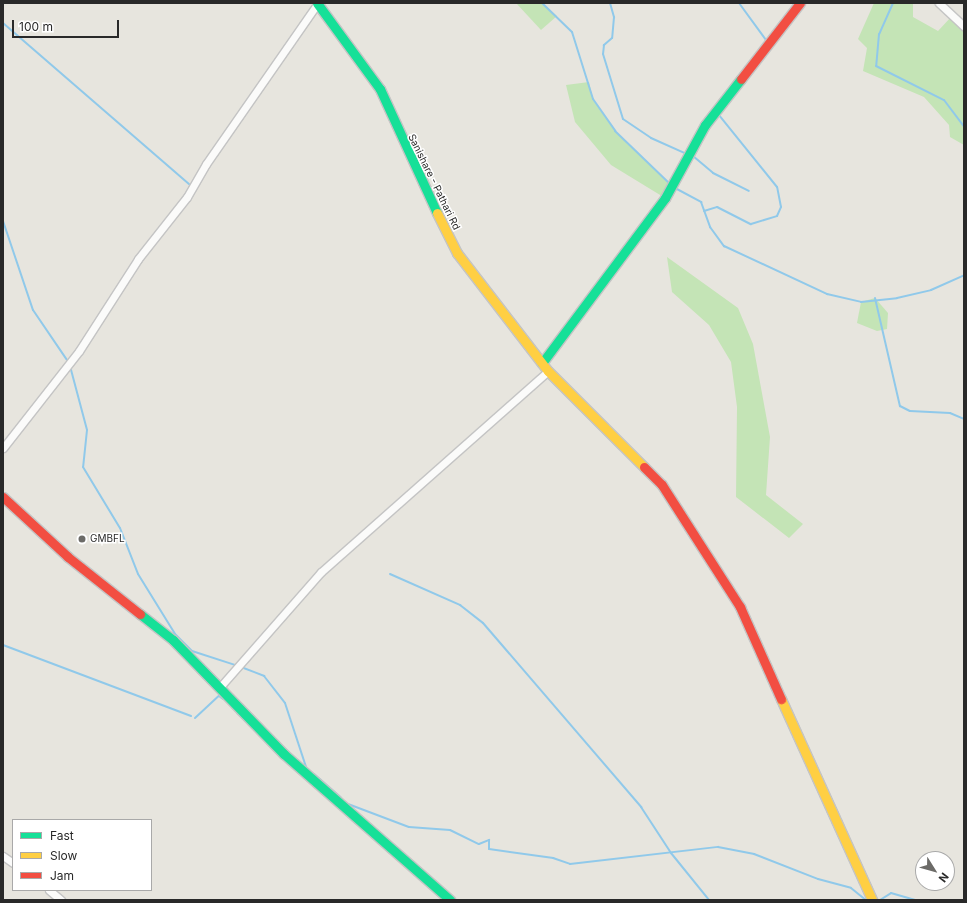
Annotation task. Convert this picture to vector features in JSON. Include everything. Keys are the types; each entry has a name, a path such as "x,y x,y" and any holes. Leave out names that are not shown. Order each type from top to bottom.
{"street":[{"path":"220,687 321,572 545,367 665,198 705,125 800,3"},
{"path":"939,3 964,26"},
{"path":"3,448 79,351 138,258 187,197 206,164 317,4"},
{"name":"Sanishare - Pathari Rd","path":"317,4 380,89 407,154 457,253 545,367 662,486 740,607 872,900"},
{"path":"3,497 68,557 173,640 284,754 450,900"},
{"path":"3,856 12,862"},
{"path":"50,891 61,900"}],"green space":[{"path":"516,3 542,3 557,16 541,30"},
{"path":"874,3 913,3 913,17 938,31 952,16 964,26 964,145 950,137 949,125 924,97 863,71 867,48 858,39"},
{"path":"589,82 593,99 615,131 671,186 665,198 611,165 575,122 566,85"},
{"path":"667,257 738,308 753,344 770,437 766,495 803,524 789,538 736,497 737,407 731,362 709,325 672,292"},
{"path":"875,298 888,313 887,329 877,331 857,323 861,302"}],"waterway":[{"path":"542,3 572,32 593,99 615,131 670,184"},
{"path":"610,3 614,17 612,38 604,45 603,54 623,119 651,138 685,153"},
{"path":"739,3 766,40"},
{"path":"893,3 879,34 876,66 944,100 964,127"},
{"path":"3,23 189,184"},
{"path":"704,211 717,207 751,224 777,216 781,207 777,187 719,115 725,107"},
{"path":"693,156 713,173 749,191"},
{"path":"675,188 701,202 710,227 724,246 827,294 861,302 897,298 931,290 964,275"},
{"path":"3,221 33,310 67,360"},
{"path":"875,298 900,406 910,411 950,413 964,419"},
{"path":"70,366 87,430 83,467 120,528 138,574 175,634 192,651 235,665"},
{"path":"390,574 460,605 483,623 641,807 671,853 709,900"},
{"path":"3,645 191,716"},
{"path":"241,667 264,676 285,703 306,767"},
{"path":"195,718 219,696 223,699"},
{"path":"237,713 254,729"},
{"path":"271,747 301,775"},
{"path":"314,774 340,797"},
{"path":"348,804 409,827 450,830 479,844 489,840 489,849 553,858 570,864 718,847 754,854 818,879 851,888 866,900"},
{"path":"880,900 891,893 916,900"}],"traffic: fast":[{"path":"317,3 380,89 437,213"},
{"path":"542,363 665,198 705,125 741,79"},
{"path":"140,614 173,640 284,754 450,900"}],"traffic: slow":[{"path":"437,213 457,253 548,371 644,467"},
{"path":"781,699 872,900"}],"traffic: jam":[{"path":"741,79 800,3"},
{"path":"644,467 662,485 740,607 781,699"},
{"path":"3,497 68,557 140,614"}],"place":[{"name":"GMBFL","path":"82,539"}]}
